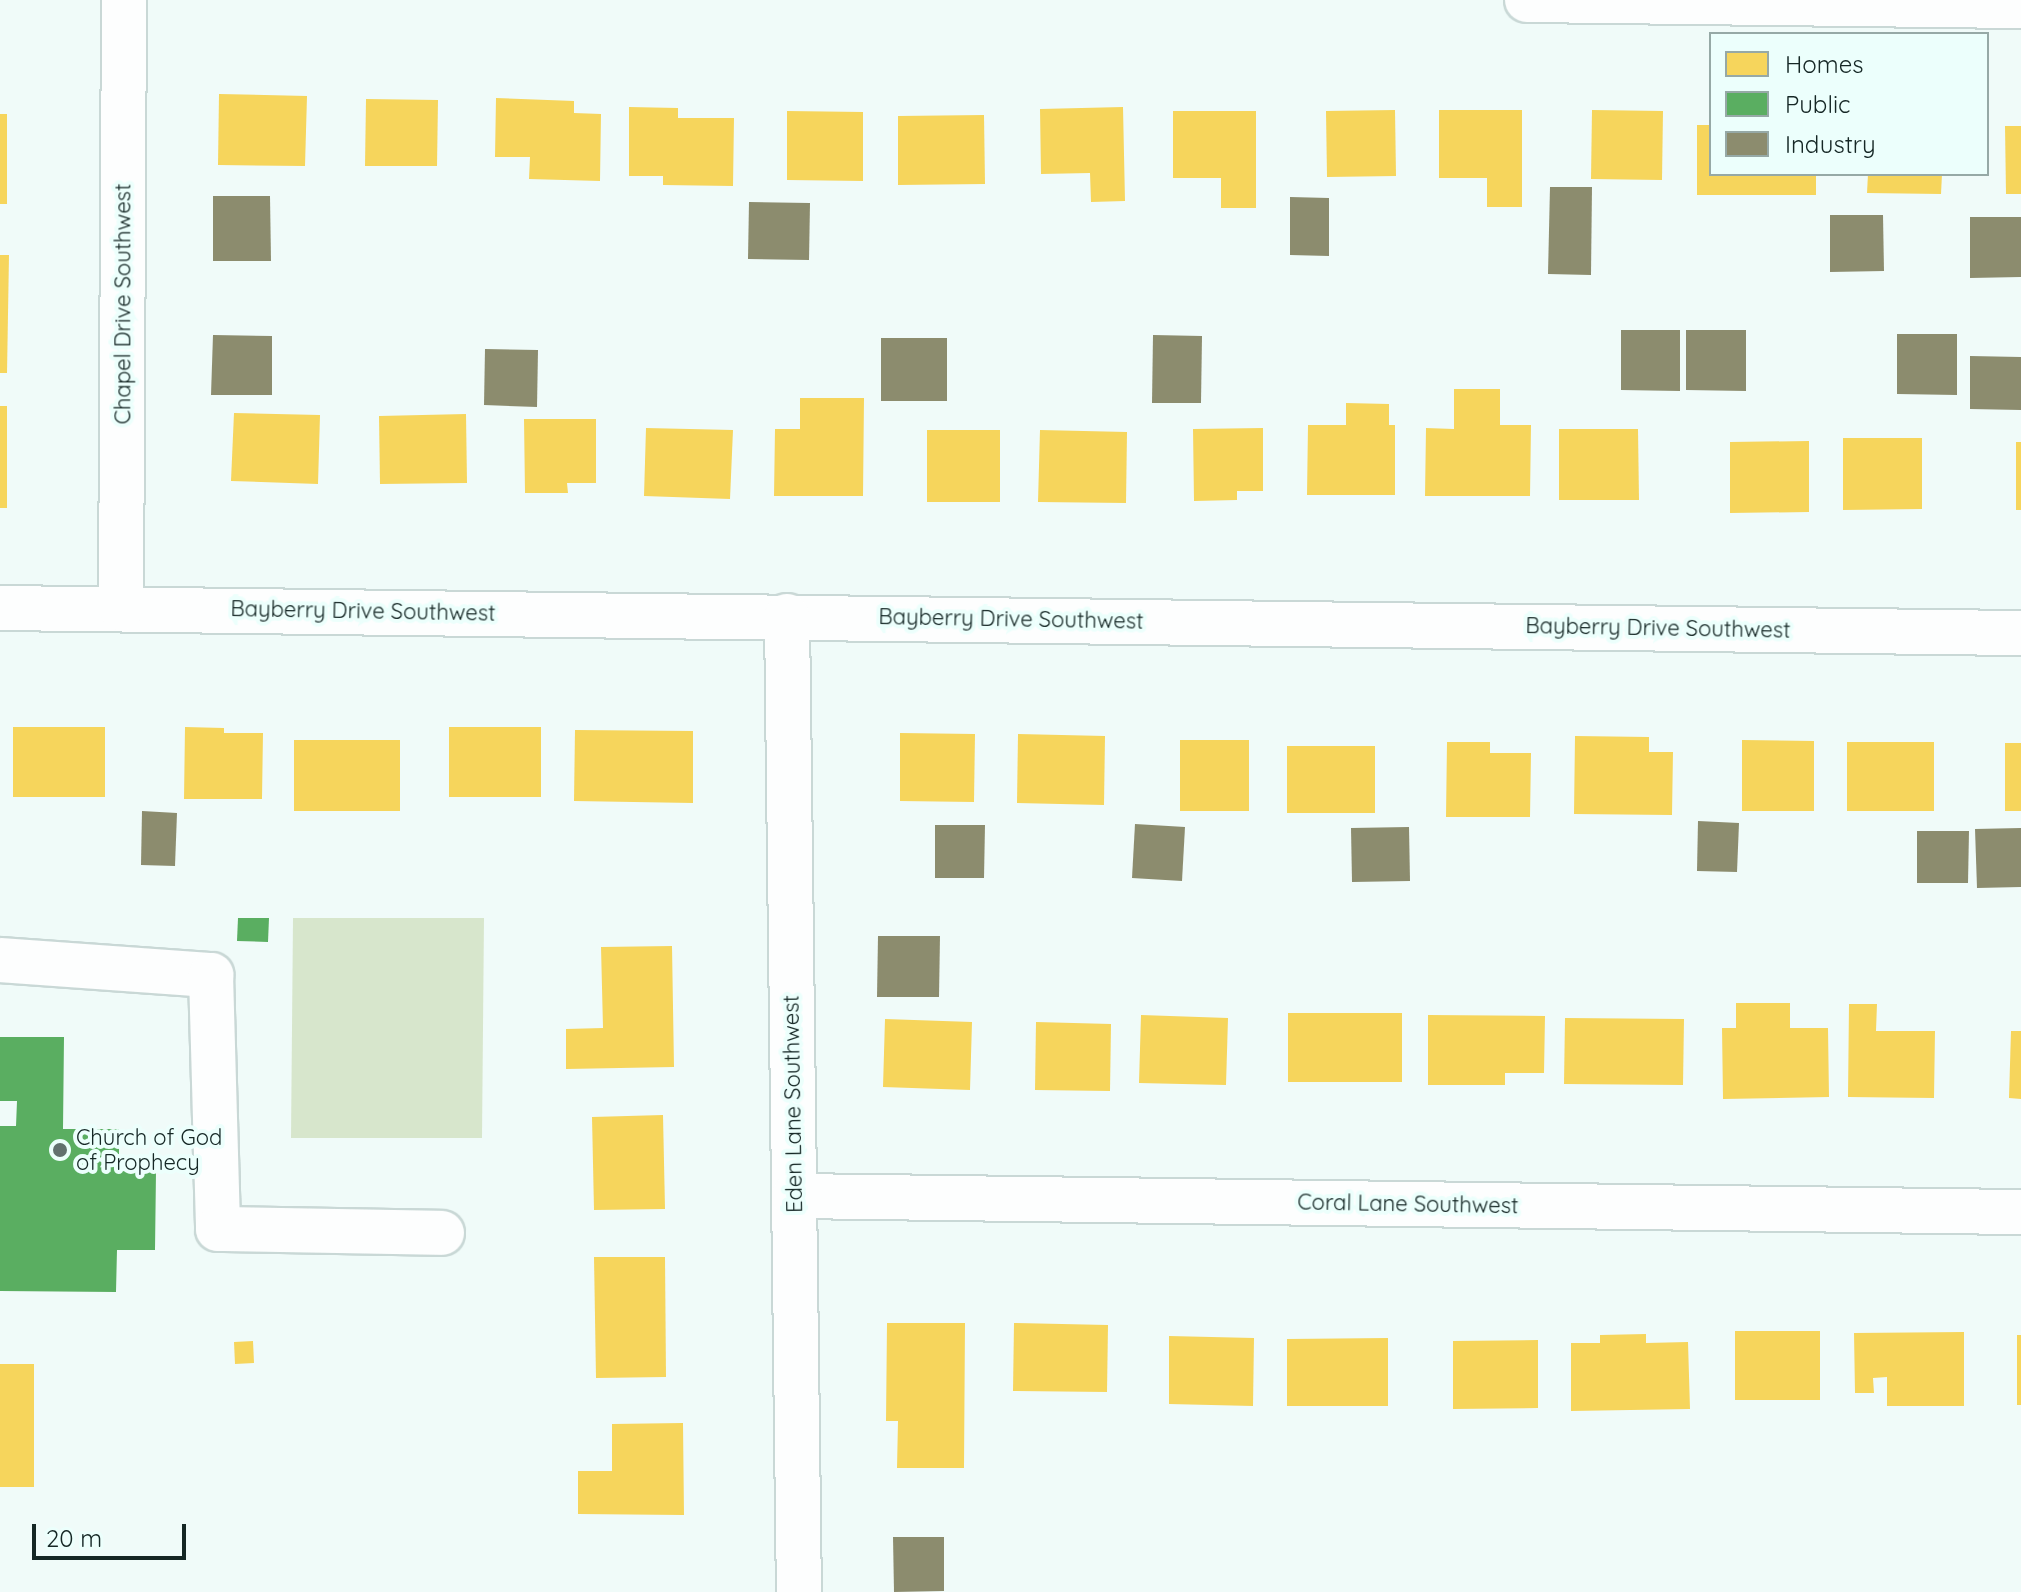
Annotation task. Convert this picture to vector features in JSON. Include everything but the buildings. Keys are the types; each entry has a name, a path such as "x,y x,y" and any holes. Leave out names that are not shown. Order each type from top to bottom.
{"street":[{"name":"Chapel Drive Southwest","path":"121,608 124,0"},
{"path":"1527,0 2021,6"},
{"name":"Bayberry Drive Southwest","path":"0,608 2021,633"},
{"name":"Eden Lane Southwest","path":"787,616 799,1592"},
{"path":"0,960 211,975 218,1229 442,1233"},
{"name":"Coral Lane Southwest","path":"794,1196 2021,1212"}],"green space":[{"path":"293,918 484,918 482,1138 291,1138"}],"place":[{"name":"Church of God of Prophecy","path":"60,1150"}]}
